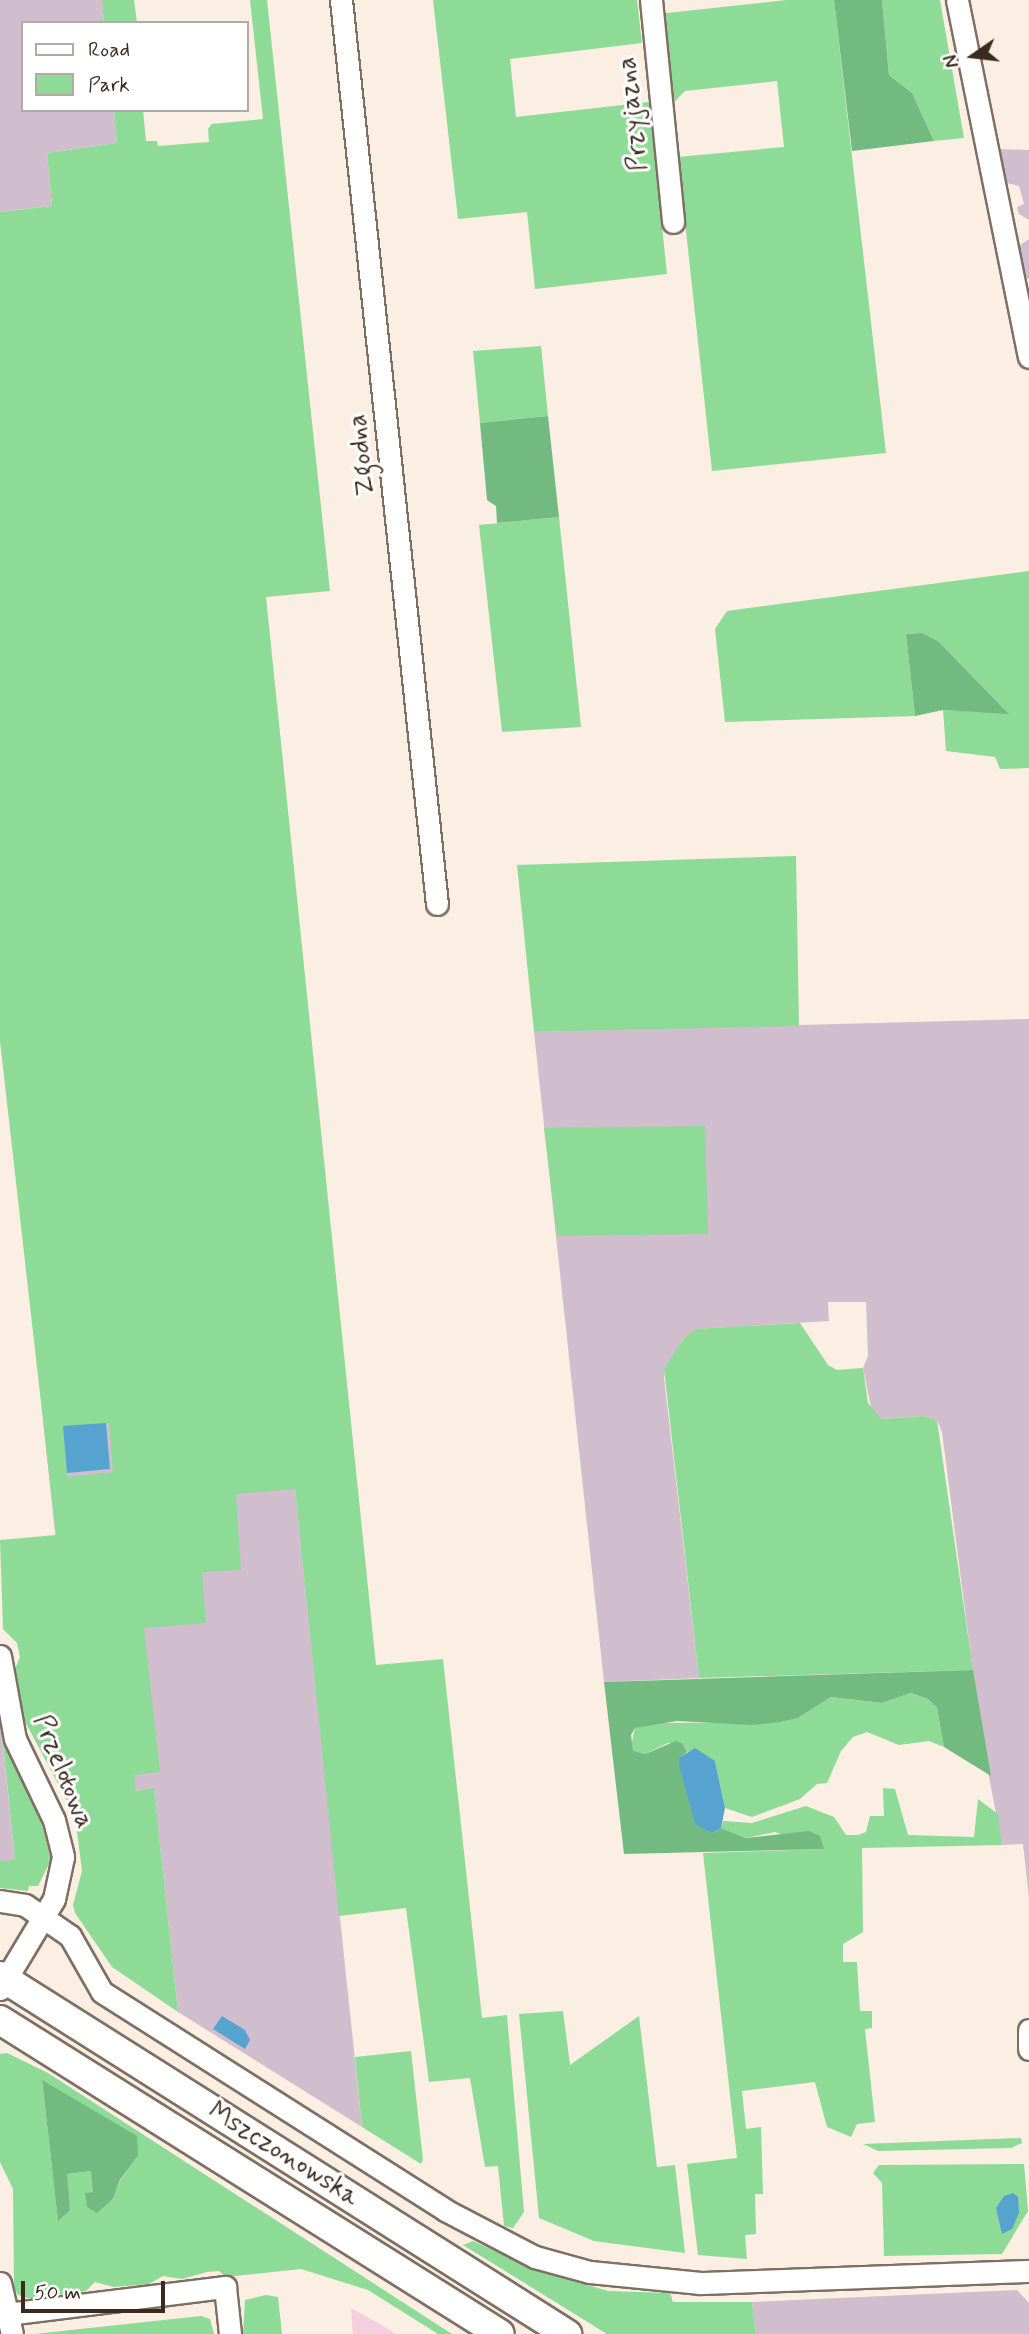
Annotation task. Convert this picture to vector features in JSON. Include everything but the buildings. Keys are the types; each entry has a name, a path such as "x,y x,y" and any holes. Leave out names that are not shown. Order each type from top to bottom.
{"main road":[{"name":"Mszczonowska","path":"2,1982 567,2334"},
{"name":"Mszczonowska","path":"0,2020 500,2334"}],"street":[{"name":"Zgodna","path":"341,0 437,904"},
{"name":"Przyjazna","path":"651,0 673,222"},
{"path":"957,0 1029,357"},
{"name":"Przelotowa","path":"0,1656 15,1739 62,1845 62,1875 44,1917 2,1982"},
{"path":"0,1901 25,1905 69,1936 102,1992 445,2210 535,2257 590,2272 700,2283 1029,2271"},
{"path":"1029,2030 1029,2049"},
{"path":"0,2283 9,2324 225,2287 230,2334"}],"shaded area":[{"path":"0,0 102,0 104,21 21,21 21,112 114,112 117,143 47,153 52,206 0,212"},
{"path":"996,149 1029,150 1029,220 1019,214 1017,207 1024,204 1019,186 1003,182"},
{"path":"1029,239 1029,279 1020,274 1016,248"},
{"path":"1029,1019 1029,1897 1023,1844 1002,1845 981,1734 942,1432 937,1420 921,1416 881,1419 872,1412 863,1368 868,1356 866,1302 828,1302 829,1321 696,1329 683,1339 665,1369 664,1378 699,1678 604,1682 534,1032"},
{"path":"109,1413 295,1489 362,2127 178,2012 154,1789 83,1796 43,1420"},
{"path":"0,1716 15,1861 0,1861"},
{"path":"1017,2290 1029,2303 1029,2334 756,2334 752,2302"},
{"path":"351,2308 378,2323 396,2334 353,2334"}],"green space":[{"path":"102,0 134,0 137,21 104,21"},
{"path":"250,0 267,0 330,591 266,597 376,1665 443,1659 482,2018 507,2015 524,2212 513,2228 504,2226 498,2166 485,2167 470,2078 429,2082 406,1908 339,1916 295,1489 236,1494 241,1570 202,1572 206,1623 144,1628 160,1772 134,1775 136,1791 154,1788 178,2012 112,1967 75,1913 73,1905 82,1871 75,1816 10,1693 9,1684 20,1657 17,1643 3,1629 0,1540 56,1535 0,1041 0,212 52,206 47,153 117,143 114,112 143,112 146,141 157,141 158,146 209,142 208,129 212,124 263,119","holes":["109,1424 113,1472 67,1477 64,1427"]},
{"path":"433,0 637,0 642,43 510,59 516,117 649,102 667,274 535,289 527,212 458,219"},
{"path":"786,0 834,0 886,453 712,471 678,157 784,147 777,81 685,91 668,108 658,14"},
{"path":"834,0 882,0 889,75 912,93 934,141 852,151"},
{"path":"882,0 940,0 964,138 934,141 912,93 889,75"},
{"path":"541,346 548,416 480,423 473,351"},
{"path":"548,416 559,517 497,523 496,506 487,500 480,423"},
{"path":"559,517 581,727 502,732 479,525"},
{"path":"1029,571 1029,768 1000,769 995,757 946,751 943,710 1008,713 938,641 922,633 906,634 915,716 725,722 715,629 727,611"},
{"path":"922,633 938,641 1009,714 943,710 915,716 906,634"},
{"path":"796,856 799,1026 534,1032 517,865"},
{"path":"705,1126 708,1234 557,1236 544,1128"},
{"path":"800,1323 828,1365 837,1370 863,1368 868,1403 881,1419 922,1416 937,1420 973,1670 699,1678 664,1369 683,1339 695,1329"},
{"path":"973,1670 991,1776 944,1747 937,1708 928,1699 910,1693 882,1703 831,1697 798,1718 781,1722 753,1725 677,1721 635,1728 631,1735 633,1751 645,1754 676,1741 683,1744 687,1752 680,1757 691,1808 713,1833 721,1828 746,1838 809,1831 820,1836 824,1849 624,1854 604,1682"},
{"path":"909,1693 928,1699 937,1708 944,1747 929,1741 899,1745 867,1732 853,1737 841,1751 827,1783 817,1784 800,1799 752,1817 725,1808 715,1761 695,1749 687,1752 683,1744 668,1743 645,1754 633,1752 631,1746 635,1728 654,1723 781,1722 798,1718 831,1697 882,1703"},
{"path":"2,1733 43,1828 51,1860 38,1886 29,1886 28,1891 0,1888 0,1861 15,1860"},
{"path":"883,1788 895,1789 908,1835 974,1837 978,1799 998,1814 1002,1845 862,1848 863,1932 843,1944 843,1962 857,1962 860,2011 872,2011 872,2028 865,2029 875,2122 857,2124 851,2137 827,2127 815,2082 742,2091 746,2129 761,2127 763,2194 755,2194 756,2234 745,2235 747,2259 698,2255 687,2164 737,2158 703,1853 824,1849 775,1832 746,1838 721,1828 723,1821 752,1823 806,1806 834,1817 846,1835 858,1835 866,1832 870,1816 884,1816"},
{"path":"563,2011 570,2065 639,2016 657,2167 675,2165 685,2253 594,2241 539,2218 519,2014"},
{"path":"411,2051 423,2160 421,2164 362,2127 355,2057"},
{"path":"7,2053 48,2073 452,2334 438,2334 368,2290 301,2269 226,2277 219,2271 182,2279 163,2276 149,2284 114,2287 95,2282 86,2291 31,2299 18,2295 14,2288 13,2189 0,2162 0,2054","holes":["42,2081 138,2156 120,2181 113,2199 97,2212 91,2171 67,2174 58,2220"]},
{"path":"42,2080 137,2136 138,2156 120,2180 113,2199 97,2213 87,2207 85,2193 93,2192 91,2171 67,2174 70,2210 58,2221"},
{"path":"1021,2138 1022,2143 1011,2148 878,2151 863,2144"},
{"path":"1024,2164 1028,2211 1002,2254 884,2256 882,2183 873,2173 879,2165"},
{"path":"473,2241 536,2270 608,2291 670,2293 673,2302 752,2302 756,2334 607,2334 463,2245"},
{"path":"266,2295 278,2297 282,2334 243,2334 245,2300"},
{"path":"201,2316 210,2319 214,2334 34,2334"}],"water":[{"path":"106,1423 110,1469 67,1473 63,1426"},
{"path":"695,1748 715,1761 725,1808 721,1828 713,1833 695,1824 679,1765 680,1757"},
{"path":"222,2016 245,2030 250,2040 245,2049 213,2029"},
{"path":"1013,2193 1018,2197 1019,2213 1012,2229 1002,2234 996,2208 1004,2196"}]}
